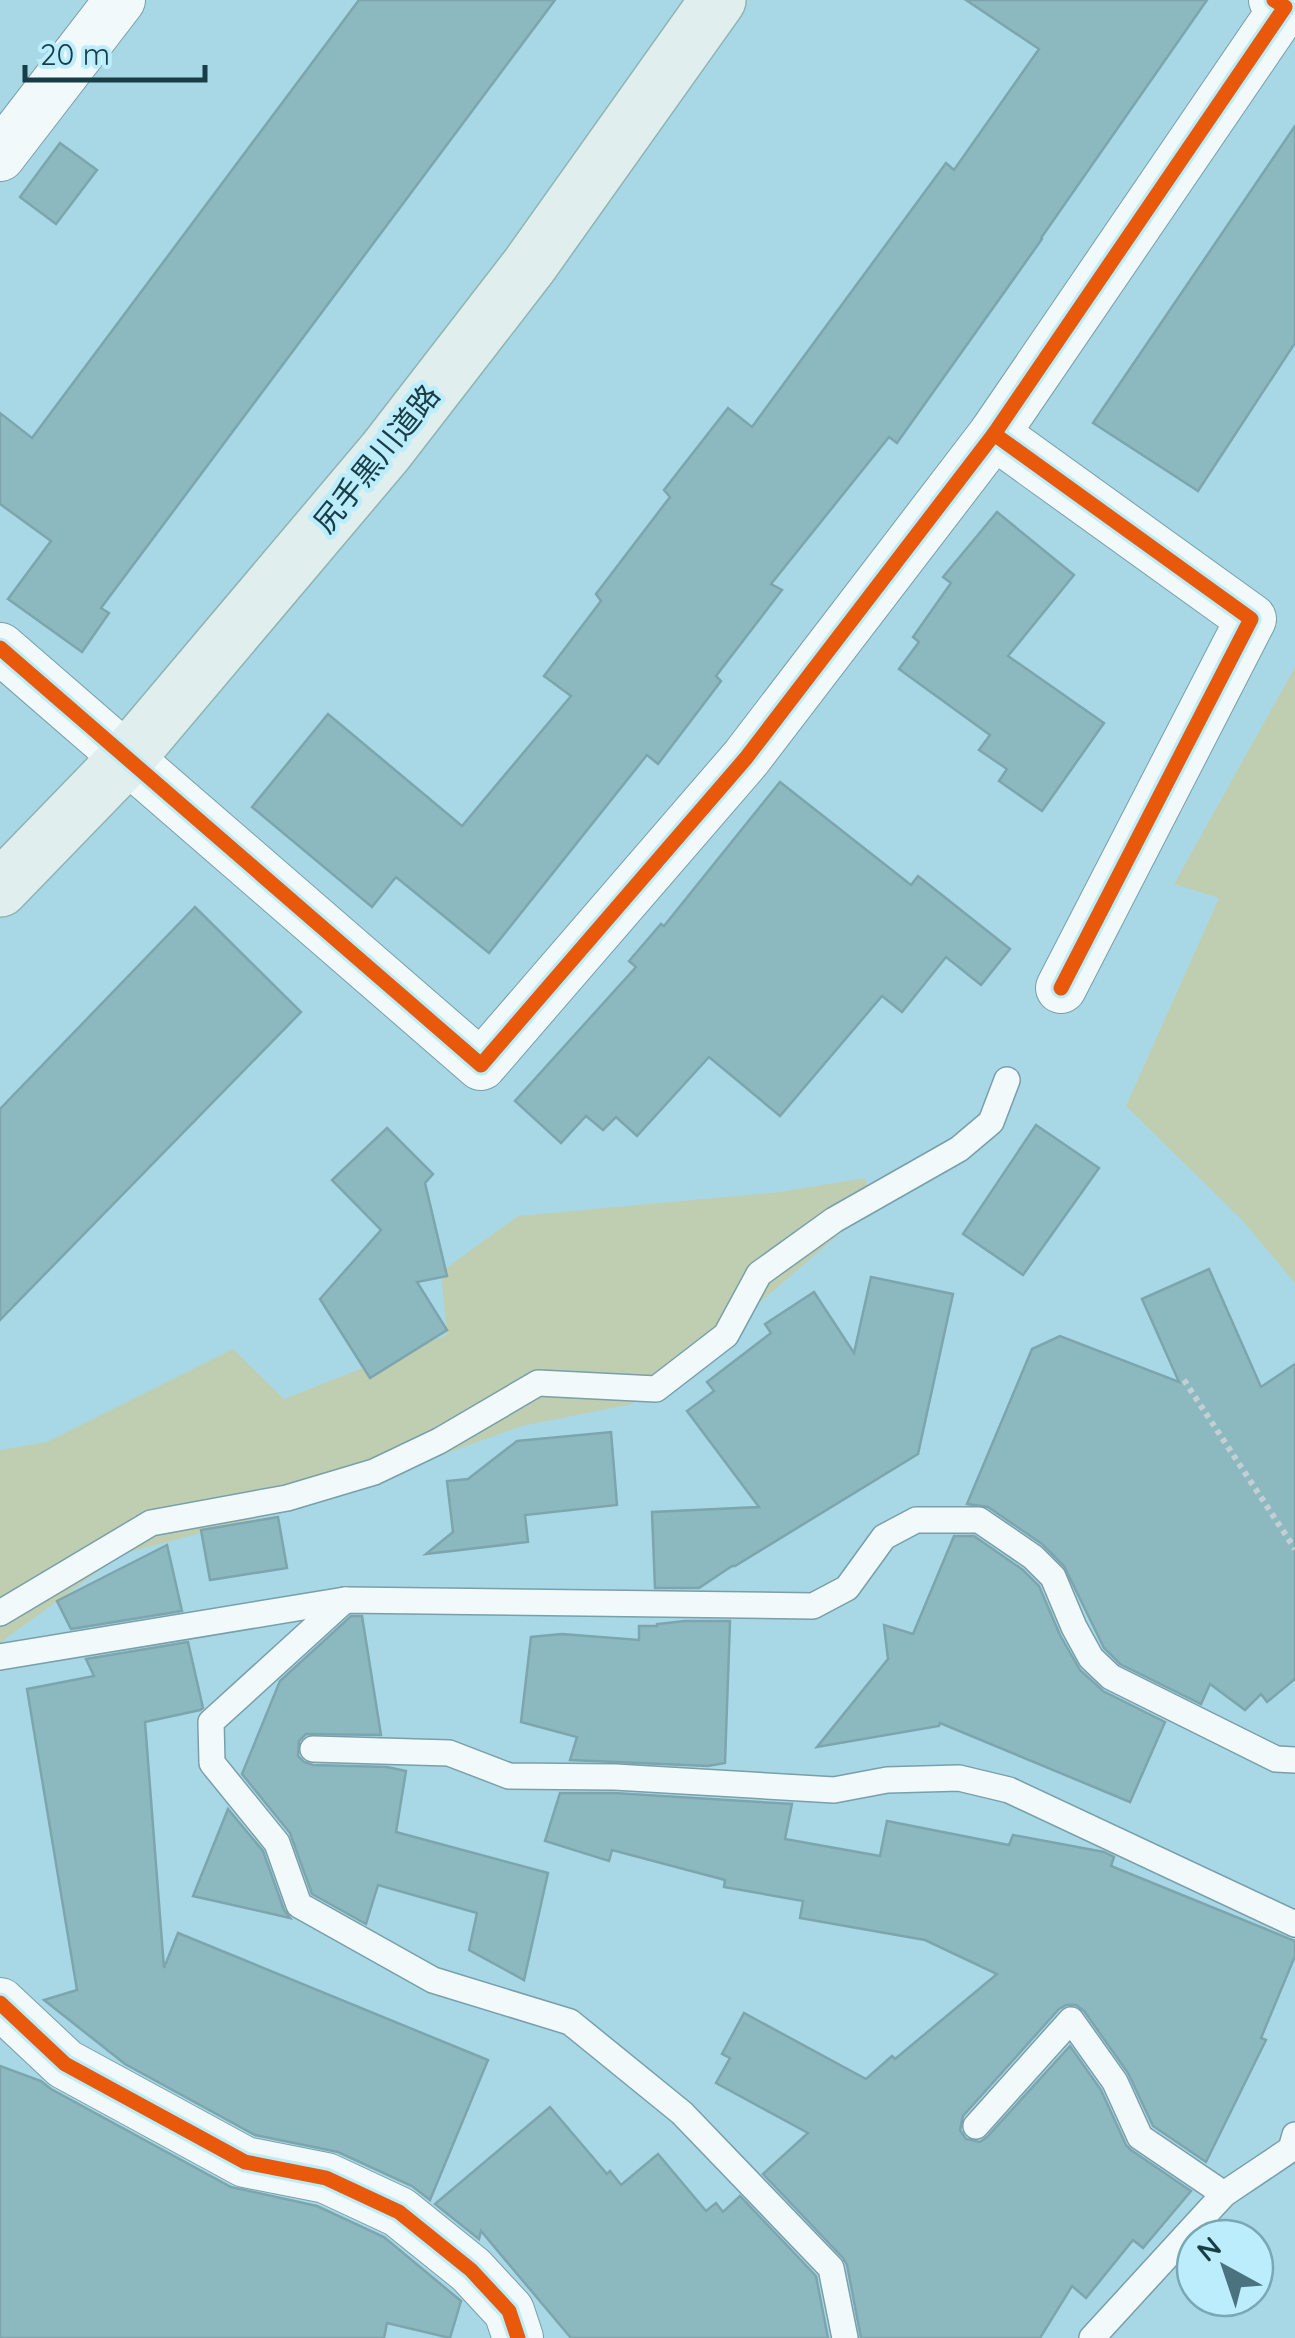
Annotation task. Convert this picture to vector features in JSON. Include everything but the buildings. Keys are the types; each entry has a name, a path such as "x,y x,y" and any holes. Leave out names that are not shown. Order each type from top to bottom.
{"main road":[{"name":"尻手黒川道路","path":"0,889 127,758 374,465 529,266 718,0"}],"street":[{"path":"0,156 120,0"},
{"path":"0,648 481,1064 746,758 994,434 1285,7 1274,0"},
{"path":"994,434 1251,620 1061,988"},
{"path":"0,2003 66,2064 246,2162 326,2178 399,2212 484,2283 509,2311 518,2338"}],"lane":[{"path":"0,1613 151,1522 287,1498 374,1472 439,1441 538,1383 656,1389 726,1336 759,1274 834,1220 958,1149 990,1122 1007,1080"},
{"path":"0,1658 345,1600 813,1606 847,1588 884,1537 916,1520 979,1520 1032,1557 1052,1577 1090,1658 1100,1669 1276,1759 1295,1760"},
{"path":"345,1600 211,1722 212,1763 277,1844 298,1905 433,1980 570,2022 682,2113 831,2268 844,2338"},
{"path":"313,1749 449,1752 508,1776 615,1777 834,1790 888,1780 959,1778 1009,1790 1295,1924"},
{"path":"976,2126 1071,2020 1115,2082 1140,2137 1224,2194"},
{"path":"1092,2338 1224,2194 1294,2147"}],"path":[{"path":"1184,1380 1295,1549"}],"green space":[{"path":"1295,667 1295,1283 1242,1220 1126,1106 1219,898 1174,884"},
{"path":"865,1178 873,1205 708,1347 632,1404 522,1426 294,1508 122,1554 0,1643 0,1450 47,1442 233,1349 284,1399 447,1335 441,1272 518,1216 780,1192"}],"cycle path":[{"path":"0,648 481,1065 746,758 994,434 1285,7 1274,0"},
{"path":"994,434 1251,619 1061,988"},
{"path":"0,2003 65,2064 245,2162 326,2178 399,2212 471,2270 509,2311 518,2338"}]}
